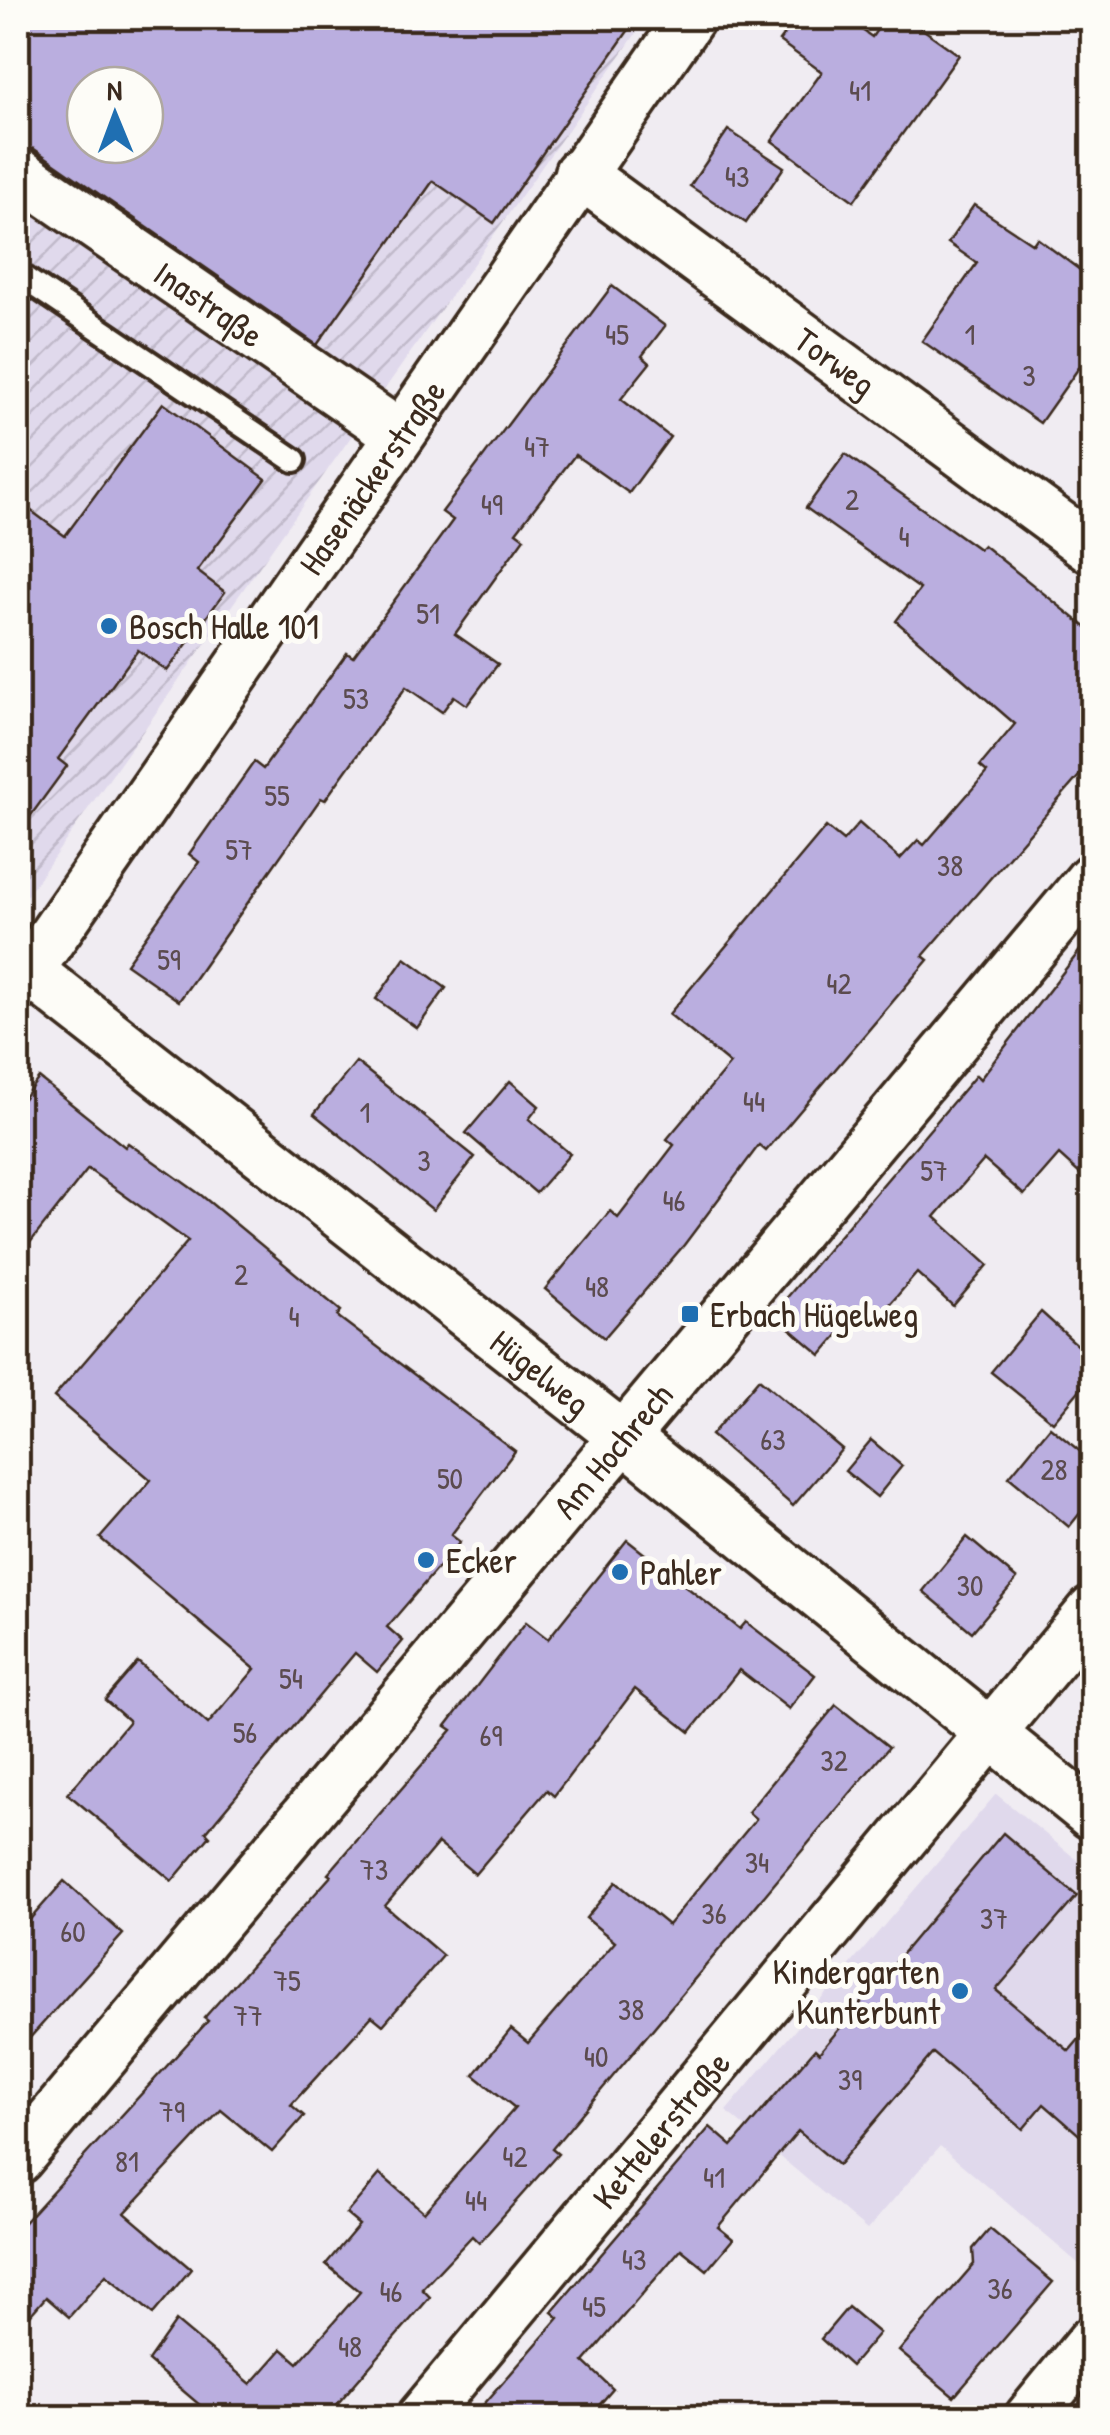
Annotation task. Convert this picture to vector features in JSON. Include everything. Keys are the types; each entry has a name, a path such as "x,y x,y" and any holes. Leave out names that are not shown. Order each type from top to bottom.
{"street":[{"name":"Hasenäckerstraße","path":"24,978 690,18"},
{"name":"Inastraße","path":"18,172 400,435"},
{"name":"Torweg","path":"579,173 1092,549"},
{"name":"Am Hochrech","path":"18,2159 1092,878"},
{"name":"Hügelweg","path":"24,978 625,1438 1092,1815"},
{"name":"Kettelerstraße","path":"422,2418 1092,1611"},
{"path":"1029,2418 1092,2341"}],"lane":[{"path":"18,274 294,460"}],"shaded area":[{"path":"18,18 647,18 18,908"},
{"name":"Kindergarten Kunterbunt","path":"996,1794 1092,1872 1092,2260 1085,2269 940,2146 867,2230 726,2111"}],"building":[{"path":"18,18 637,18 494,223 433,181 317,345 34,149 18,145"},
{"path":"796,18 845,18 872,37 885,18 907,18 959,55 854,201 772,141 822,72 779,41"},
{"path":"728,130 784,167 746,223 690,186"},
{"path":"974,205 1033,244 1037,238 1092,279 1092,349 1040,423 922,341 977,263 948,243"},
{"path":"612,286 665,326 642,356 650,363 621,399 670,437 629,493 575,455 516,532 524,538 455,634 498,664 467,705 454,696 442,712 406,687 325,800 321,798 179,1001 126,964 199,862 189,854 254,762 263,769 347,653 353,657 453,520 442,512"},
{"name":"Bosch Halle 101","path":"163,403 266,479 197,571 225,592 167,671 138,650 58,759 67,766 18,833 18,501 65,536"},
{"path":"845,454 979,549 983,545 1092,632 1092,761 923,956 928,960 766,1151 759,1145 684,1245 604,1338 545,1289 610,1211 618,1218 674,1145 667,1139 730,1064 669,1014 826,827 843,841 859,823 900,859 918,840 924,845 987,772 980,766 1015,724 896,621 920,589 806,508"},
{"path":"1092,935 1092,1185 1059,1155 1024,1195 984,1160 935,1217 988,1265 953,1306 917,1273 878,1318 863,1306 821,1355 773,1314 976,1075 980,1079"},
{"path":"405,958 446,988 417,1028 376,999"},
{"path":"356,1062 475,1157 433,1210 314,1114"},
{"path":"39,1078 125,1147 128,1143 201,1195 341,1311 337,1316 515,1451 451,1535 460,1542 387,1627 403,1641 377,1672 355,1653 206,1832 210,1836 172,1881 68,1794 129,1721 105,1700 138,1662 208,1724 255,1669 100,1538 151,1480 54,1397 188,1241 88,1169 18,1258 18,1105"},
{"path":"510,1081 539,1106 529,1119 570,1154 536,1193 466,1133"},
{"path":"1041,1312 1092,1358 1092,1375 1053,1422 991,1372"},
{"path":"759,1379 842,1449 793,1506 711,1435"},
{"path":"1050,1427 1092,1461 1092,1498 1069,1527 1009,1477"},
{"path":"871,1440 902,1466 877,1497 845,1471"},
{"path":"967,1537 1017,1579 972,1632 923,1591"},
{"path":"627,1540 740,1629 746,1622 815,1675 789,1709 739,1670 690,1732 635,1689 554,1796 547,1790 475,1874 438,1843 385,1906 443,1956 383,2025 372,2016 291,2105 304,2116 272,2152 221,2110 125,2213 191,2269 153,2314 106,2275 69,2317 46,2297 18,2329 18,2229 208,2021 204,2018 331,1876 328,1874 452,1730 446,1726 526,1622 548,1639"},
{"path":"836,1705 889,1747 552,2149 558,2154 479,2243 472,2236 422,2289 430,2297 325,2418 215,2418 148,2361 176,2321 251,2384 282,2349 298,2363 360,2292 326,2264 359,2225 346,2214 380,2174 424,2212 515,2108 474,2075 511,2029 528,2043 615,1942 586,1918 616,1882 668,1925 756,1819 748,1812"},
{"path":"1003,1833 1077,1896 996,1990 1069,2051 1092,2024 1092,2146 1044,2104 1023,2129 933,2053 838,2165 798,2131 718,2227 733,2239 707,2270 681,2249 584,2362 613,2389 588,2418 472,2418 559,2318 552,2312 710,2127 732,2146 815,2049 819,2053"},
{"path":"64,1881 123,1934 18,2051 18,1933"},
{"path":"990,2229 1053,2282 954,2397 899,2351 974,2264 973,2249"},
{"path":"848,2307 879,2333 851,2366 821,2339"}],"place":[{"name":"Bosch Halle 101","path":"109,626"},
{"name":"Erbach Hügelweg","path":"690,1314"},
{"name":"Ecker","path":"426,1560"},
{"name":"Pahler","path":"620,1572"},
{"name":"Kindergarten Kunterbunt","path":"960,1991"}]}
